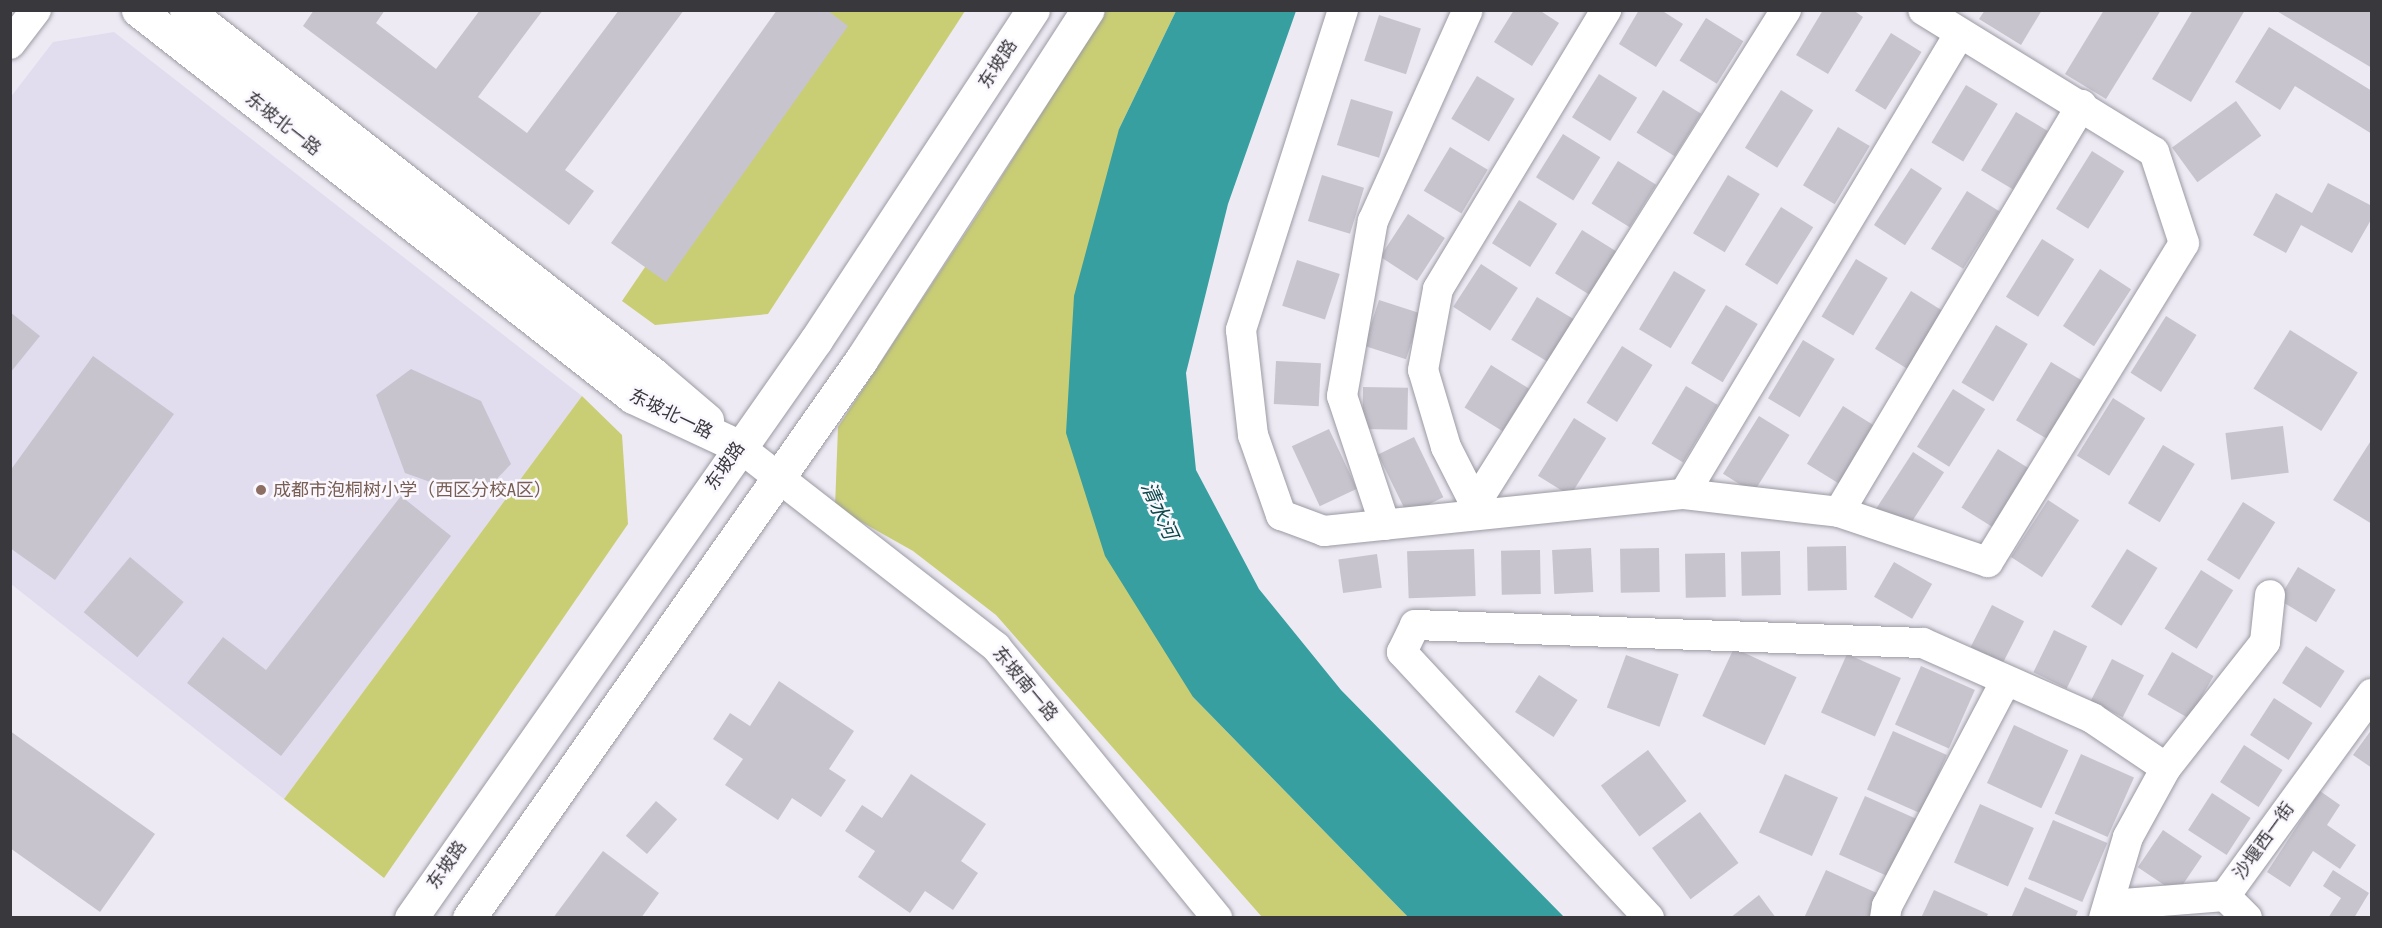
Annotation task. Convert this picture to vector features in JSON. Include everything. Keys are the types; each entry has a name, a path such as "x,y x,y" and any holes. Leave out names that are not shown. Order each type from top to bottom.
{"main road":[{"name":"东坡北一路","path":"138,10 633,397 738,446"},
{"name":"东坡北一路","path":"186,10 653,374 738,446"},
{"name":"东坡路","path":"411,918 738,446 816,340 1033,10"},
{"path":"468,918 777,476 861,360 1087,10"}],"street":[{"path":"10,44 36,10"},
{"path":"1342,10 1241,330 1253,435 1281,515 1324,531 1684,494 1839,512 1988,562 2184,243 2154,152 2082,105 1923,10"},
{"path":"1385,525 1342,396 1373,221 1468,10"},
{"path":"1606,10 1438,289 1423,370 1446,447 1475,504 1786,10"},
{"path":"1684,494 1960,33"},
{"path":"1839,512 2082,105"},
{"name":"东坡南一路","path":"738,446 996,647 1217,918"},
{"path":"2107,911 2128,837 2166,768 2265,642 2270,595"},
{"path":"1649,918 1402,652 1415,625 1923,643 2092,718 2166,768"},
{"path":"1885,918 1887,906 2006,680"},
{"name":"沙堰西一街","path":"2107,911 2225,896 2372,694"},
{"path":"2225,896 2247,918"}],"shaded area":[{"name":"成都市泡桐树小学（西区分校A区）","path":"114,32 582,396 284,799 11,584 10,98 53,42"}],"green space":[{"path":"819,11 965,11 768,314 655,325 622,301"},
{"path":"1106,11 1176,11 1119,129 1193,697 1408,917 1262,917 996,615 913,551 835,507 838,427 980,211"},
{"path":"582,396 622,435 628,524 384,878 284,799"}],"water":[{"name":"清水河","path":"1176,11 1296,11 1228,204 1186,373 1196,470 1259,589 1341,690 1564,917 1408,917 1193,697 1105,556 1066,433 1074,296 1119,129"}],"building":[{"path":"314,10 385,10 376,23 436,69 480,10 543,10 478,97 527,133 619,10 684,10 565,170 594,191 569,225 303,26"},
{"path":"777,10 827,10 848,26 666,282 611,243"},
{"path":"1514,10 1539,10 1559,23 1532,66 1494,42"},
{"path":"1639,10 1661,10 1683,24 1656,67 1619,44"},
{"path":"1823,10 1853,10 1863,17 1828,74 1796,55"},
{"path":"1985,10 2042,10 2021,45 1979,19"},
{"path":"2104,10 2161,10 2106,99 2065,74"},
{"path":"2193,10 2245,10 2191,102 2152,79"},
{"path":"2275,10 2372,10 2372,68"},
{"path":"1379,15 1421,29 1406,74 1364,61"},
{"path":"1706,18 1743,41 1717,84 1680,60"},
{"path":"2269,27 2372,91 2372,134 2295,86 2280,110 2235,82"},
{"path":"1891,33 1922,52 1885,110 1855,91"},
{"path":"1599,74 1637,98 1610,141 1572,117"},
{"path":"1477,76 1515,99 1489,142 1451,119"},
{"path":"1966,85 1998,104 1963,161 1931,142"},
{"path":"1663,90 1701,114 1675,156 1637,132"},
{"path":"1781,90 1813,110 1777,168 1745,148"},
{"path":"1351,99 1393,112 1379,158 1337,145"},
{"path":"2236,101 2261,136 2197,182 2172,147"},
{"path":"2016,112 2048,131 2013,189 1981,170"},
{"path":"1838,127 1870,146 1835,204 1803,185"},
{"path":"1563,134 1600,157 1573,201 1536,177"},
{"path":"1450,147 1488,170 1461,213 1424,191"},
{"path":"2092,151 2124,171 2088,229 2056,209"},
{"path":"1618,161 1656,185 1630,227 1592,203"},
{"path":"1911,168 1942,188 1905,245 1874,225"},
{"path":"1322,175 1364,188 1350,234 1308,221"},
{"path":"1728,175 1760,194 1725,252 1693,233"},
{"path":"2328,183 2372,206 2372,218 2352,253 2301,225 2286,253 2253,235 2276,193 2312,213"},
{"path":"1967,191 1999,211 1963,269 1931,249"},
{"path":"1519,200 1557,224 1530,267 1492,243"},
{"path":"1781,207 1813,227 1777,285 1745,265"},
{"path":"1408,214 1445,238 1417,281 1380,257"},
{"path":"1582,230 1619,253 1592,297 1555,273"},
{"path":"2042,239 2074,259 2038,317 2006,297"},
{"path":"1856,259 1888,278 1853,335 1821,316"},
{"path":"1297,260 1340,274 1325,320 1282,306"},
{"path":"1481,264 1518,288 1490,331 1453,307"},
{"path":"2100,269 2131,289 2094,346 2063,326"},
{"path":"1674,271 1706,290 1671,348 1639,329"},
{"path":"1911,291 1943,311 1907,369 1875,349"},
{"path":"1537,297 1575,320 1549,363 1511,340"},
{"path":"1379,300 1421,314 1406,359 1364,346"},
{"path":"1726,305 1758,324 1723,382 1691,363"},
{"path":"10,312 40,336 10,373"},
{"path":"2166,316 2197,335 2161,392 2130,373"},
{"path":"1996,325 2028,344 1993,401 1961,382"},
{"path":"2290,330 2358,372 2321,431 2253,389"},
{"path":"1803,340 1835,359 1800,417 1768,398"},
{"path":"1622,346 1653,365 1617,422 1586,403"},
{"path":"93,356 174,414 55,580 10,548 10,471"},
{"path":"1276,361 1321,363 1319,406 1274,404"},
{"path":"2051,362 2083,381 2048,439 2016,420"},
{"path":"1491,365 1529,389 1503,431 1465,407"},
{"path":"411,369 481,401 511,464 478,499 405,473 376,395"},
{"path":"1686,386 1718,405 1683,462 1651,443"},
{"path":"1363,387 1408,388 1407,430 1362,429"},
{"path":"1953,389 1985,409 1949,467 1917,447"},
{"path":"2113,398 2145,418 2109,476 2077,456"},
{"path":"1843,406 1875,426 1839,484 1807,464"},
{"path":"1759,416 1790,435 1753,493 1723,474"},
{"path":"1574,418 1606,438 1570,496 1538,476"},
{"path":"2283,426 2289,473 2231,480 2225,433"},
{"path":"1329,429 1357,489 1320,506 1292,446"},
{"path":"1414,437 1443,497 1407,515 1378,455"},
{"path":"2372,439 2372,524 2333,500"},
{"path":"2163,445 2195,464 2160,522 2128,503"},
{"path":"1998,449 2030,469 1994,528 1961,508"},
{"path":"1913,452 1944,472 1907,529 1876,509"},
{"path":"401,496 451,536 281,756 187,683 223,637 266,670"},
{"path":"2048,500 2079,520 2042,577 2011,557"},
{"path":"2243,502 2275,522 2239,580 2207,560"},
{"path":"1846,546 1847,590 1808,591 1807,547"},
{"path":"1591,548 1593,592 1554,594 1552,550"},
{"path":"1659,548 1660,592 1621,593 1620,549"},
{"path":"1474,549 1476,596 1409,598 1407,551"},
{"path":"2127,549 2158,568 2121,626 2091,607"},
{"path":"1540,550 1541,594 1502,595 1501,551"},
{"path":"1780,551 1781,595 1742,596 1741,552"},
{"path":"1725,553 1726,597 1686,598 1685,554"},
{"path":"1377,554 1382,588 1343,593 1338,559"},
{"path":"130,557 184,602 137,657 84,612"},
{"path":"1894,562 1932,584 1912,619 1874,597"},
{"path":"2298,567 2336,590 2316,622 2278,600"},
{"path":"2201,570 2233,590 2197,649 2164,629"},
{"path":"1992,605 2024,621 2003,663 1971,647"},
{"path":"2054,630 2087,646 2067,688 2033,672"},
{"path":"2306,646 2345,671 2321,708 2282,683"},
{"path":"1734,648 1797,677 1765,745 1702,716"},
{"path":"2172,652 2214,676 2189,718 2148,694"},
{"path":"1847,654 1901,678 1875,736 1821,712"},
{"path":"1626,655 1679,674 1659,727 1607,708"},
{"path":"2112,659 2144,675 2123,717 2091,701"},
{"path":"1921,666 1975,690 1949,748 1895,724"},
{"path":"1539,675 1578,700 1554,737 1515,712"},
{"path":"779,681 854,731 829,769 846,780 821,817 792,798 778,820 725,785 743,759 713,739 730,713 750,726"},
{"path":"2274,698 2313,723 2289,760 2250,735"},
{"path":"2014,725 2068,750 2041,808 1987,783"},
{"path":"2372,729 2372,768 2353,755"},
{"path":"10,731 155,834 100,912 10,848"},
{"path":"1893,731 1947,755 1921,813 1867,789"},
{"path":"2244,745 2283,770 2259,807 2220,782"},
{"path":"1648,750 1687,801 1639,837 1601,786"},
{"path":"2081,754 2134,778 2108,837 2055,813"},
{"path":"911,774 986,824 961,861 978,873 953,910 925,891 910,913 858,877 875,851 845,831 862,805 882,818"},
{"path":"1785,774 1838,798 1812,856 1759,832"},
{"path":"2320,791 2340,805 2327,825 2356,845 2340,869 2313,851 2290,887 2267,872"},
{"path":"2212,793 2251,818 2227,855 2188,830"},
{"path":"1865,796 1919,820 1893,878 1839,854"},
{"path":"656,801 677,819 647,854 626,836"},
{"path":"1980,804 2034,828 2008,886 1954,862"},
{"path":"1700,812 1739,863 1691,899 1652,848"},
{"path":"2053,820 2107,843 2082,902 2028,879"},
{"path":"2163,830 2202,856 2177,894 2138,867"},
{"path":"603,851 659,893 641,918 553,918"},
{"path":"1826,870 1879,894 1869,918 1804,918"},
{"path":"2333,870 2369,893 2354,918 2328,918 2341,898 2323,886"},
{"path":"2025,887 2078,911 2075,918 2011,918"},
{"path":"1934,890 1988,914 1986,918 1921,918"},
{"path":"1759,895 1776,918 1730,918"}],"place":[{"name":"成都市泡桐树小学（西区分校A区）","path":"261,490"}]}
